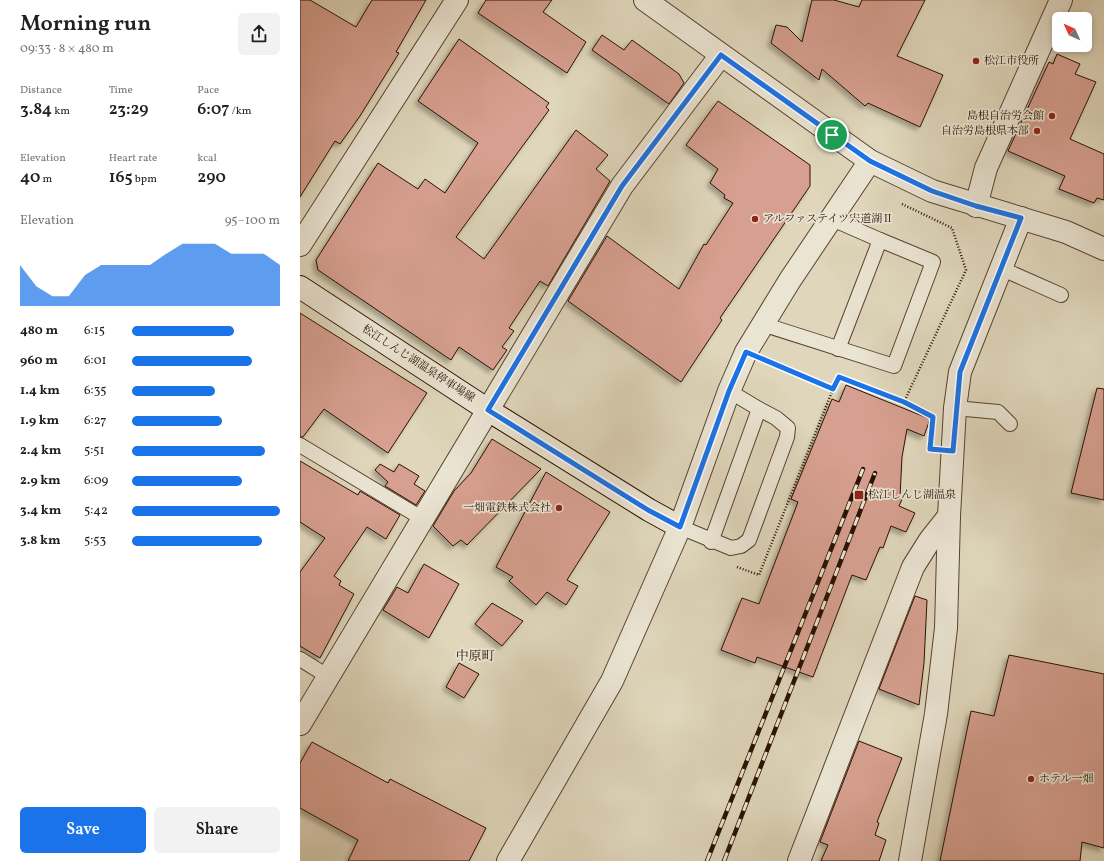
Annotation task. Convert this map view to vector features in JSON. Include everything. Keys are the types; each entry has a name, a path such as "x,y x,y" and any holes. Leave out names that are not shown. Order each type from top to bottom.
{"street":[{"path":"300,245 457,0"},
{"path":"645,0 870,161 932,191 976,206 1066,232 1104,249"},
{"path":"976,206 986,168 1061,0"},
{"path":"300,724 622,186 721,55"},
{"path":"508,861 612,681 680,527 729,391 746,352 762,324 870,161"},
{"path":"910,861 936,714 946,628 949,516 955,408 960,372 1021,218"},
{"name":"松江しんじ湖温泉停車場線","path":"300,287 488,410 648,510 680,527"},
{"path":"799,861 913,567 930,540 949,516"}],"lane":[{"path":"762,324 894,366 933,262 832,219"},
{"path":"838,349 880,240"},
{"path":"1000,268 1060,295"},
{"path":"680,527 711,542 731,548 741,546 750,540 787,437 788,428 776,418 729,391"},
{"path":"955,408 998,412 1010,424"},
{"path":"711,542 759,409"},
{"path":"300,445 423,519"},
{"path":"300,659 329,677"}],"path":[{"path":"746,352 833,389 839,377 904,402 933,417"}],"building":[{"path":"300,0 310,0 356,27 372,0 426,0 396,52 399,53 360,116 340,144 335,141 300,197"},
{"path":"486,0 552,0 543,12 586,42 567,73 478,13"},
{"path":"812,0 834,0 859,7 862,0 925,0 897,56 943,75 920,127 868,103 865,106 822,69 819,80 771,43 776,25 787,27 802,42"},
{"path":"602,35 624,50 632,40 679,74 684,83 669,104 592,50"},
{"path":"459,39 549,103 546,107 549,110 456,237 484,259 576,130 608,155 596,169 610,181 548,286 540,281 509,328 514,331 502,347 507,350 493,370 459,347 451,360 318,270 316,260 378,163 418,189 425,179 445,193 478,143 418,101"},
{"name":"島根自治労会館","path":"1057,54 1080,64 1075,74 1096,82 1070,139 1104,154 1104,200 1097,198 1094,203 1059,189 1065,176 1008,151 1049,62 1053,64"},
{"path":"718,101 810,165 810,186 720,318 722,320 681,382 568,301 607,236 679,289 704,244 706,245 733,203 724,198 725,195 710,183 718,169 686,145"},
{"path":"300,313 427,393 388,453 324,409 303,437 300,437"},
{"path":"846,385 930,419 924,436 907,429 902,457 900,496 903,497 899,506 915,513 906,532 891,526 883,548 880,547 866,580 852,575 813,677 757,657 755,663 721,650 742,598 759,604 798,502 791,499 832,399 839,402"},
{"path":"1097,388 1104,389 1104,500 1071,493"},
{"path":"492,439 541,469 467,545 461,540 453,546 433,526 454,491 471,473"},
{"path":"300,461 358,495 360,491 400,515 386,539 367,527 334,576 341,581 339,585 354,594 320,658 300,646 300,572 325,538 300,522"},
{"path":"380,464 394,472 399,464 419,476 414,484 425,491 416,505 385,486 388,482 375,470"},
{"path":"546,472 610,512 567,580 578,586 566,605 547,592 536,605 509,581 513,577 496,567"},
{"path":"424,564 459,584 429,638 383,610 397,587 408,593"},
{"path":"915,596 927,600 924,663 919,705 879,689"},
{"path":"492,603 523,621 502,646 475,624"},
{"name":"ホテル一畑","path":"1009,655 1104,674 1104,848 1082,842 1080,861 940,861 971,711 994,716"},
{"path":"459,663 479,674 464,698 446,687"},
{"path":"859,741 902,758 877,822 879,823 875,835 886,840 879,861 821,861 828,845 820,842"},
{"path":"312,742 388,783 390,779 486,828 469,861 348,861 358,840 300,808 300,763"}],"railway":[{"path":"707,861 863,469"},
{"path":"724,861 875,473"}],"place":[{"name":"松江市役所","path":"976,61"},
{"name":"島根自治労会館","path":"1052,116"},
{"name":"自治労島根県本部","path":"1037,131"},
{"name":"アルファステイツ宍道湖Ⅱ","path":"755,219"},
{"name":"松江しんじ湖温泉","path":"859,495"},
{"name":"一畑電鉄株式会社","path":"559,508"},
{"name":"ホテル一畑","path":"1031,779"}],"district":[{"name":"中原町","path":"475,657"}],"route":[{"path":"721,55 832,135 870,161 932,191 976,206 1021,218 960,372 955,408 953,451 930,449 933,417 904,402 839,377 833,389 746,352 729,391 680,527 648,510 488,410 622,186 721,55"}]}
